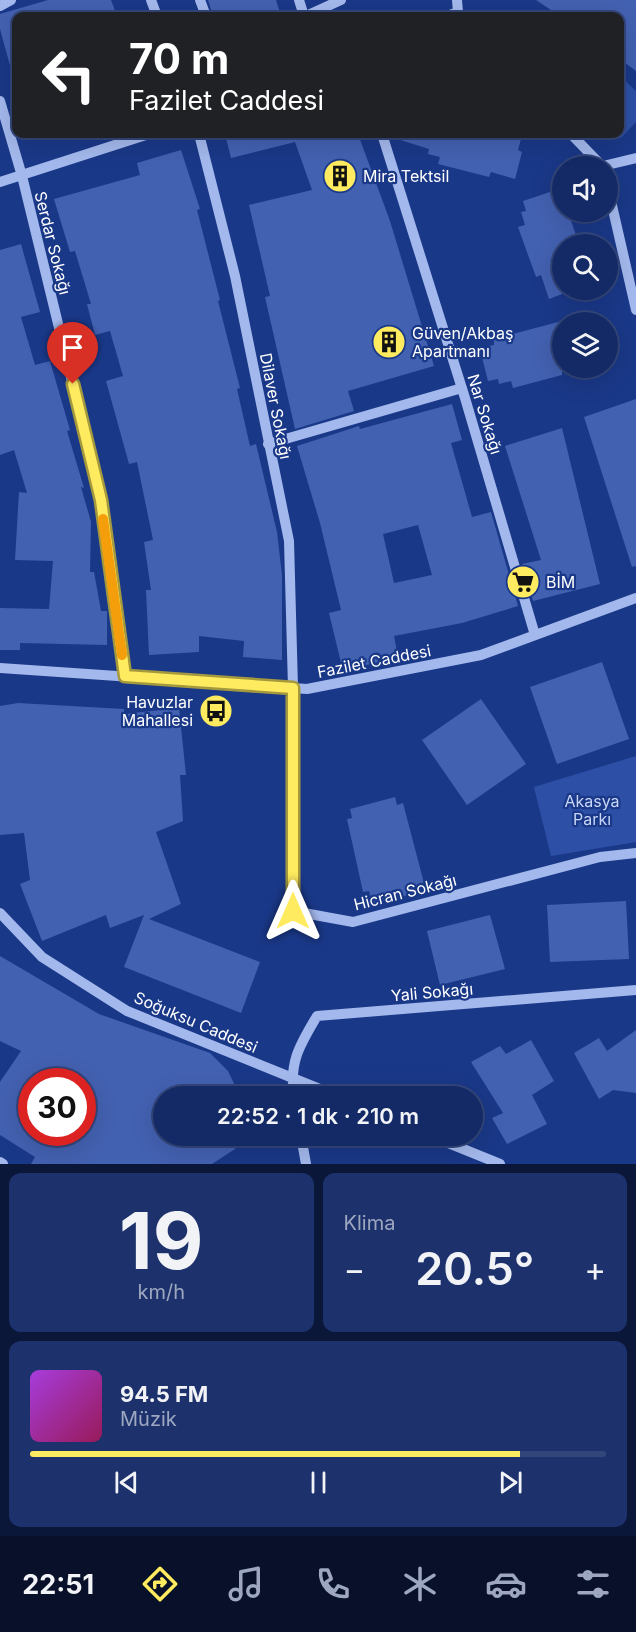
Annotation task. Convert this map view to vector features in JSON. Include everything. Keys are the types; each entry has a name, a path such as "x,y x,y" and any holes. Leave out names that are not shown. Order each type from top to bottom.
{"street":[{"path":"0,6 11,0"},
{"path":"314,12 341,0"},
{"name":"Serdar Sokağı","path":"0,101 22,176 101,500 125,676"},
{"path":"0,182 137,138"},
{"name":"Dilaver Sokağı","path":"200,138 235,276 289,541 293,688"},
{"name":"Nar Sokağı","path":"383,138 462,388 535,636"},
{"path":"575,138 593,156"},
{"path":"618,162 636,158"},
{"path":"616,222 636,309"},
{"path":"268,444 462,388"},
{"name":"Fazilet Caddesi","path":"0,668 307,689 481,656 636,598"},
{"name":"Hicran Sokağı","path":"293,688 293,911 353,922 600,857 636,853"},
{"name":"Soğuksu Caddesi","path":"0,912 42,957 127,1011 311,1086"},
{"name":"Yali Sokağı","path":"292,1086 291,1078 296,1052 317,1016 636,990"},
{"path":"303,1146 306,1164"},
{"path":"456,1146 500,1164"}],"green space":[{"path":"624,80 636,91 636,122 624,135"},
{"name":"Akasya Parkı","path":"636,756 636,842 551,856 534,787"}],"building":[{"path":"48,0 111,0 116,12 12,12 11,69 0,29 0,14"},
{"path":"208,0 276,0 280,12 212,12"},
{"path":"536,0 636,0 636,71 624,62 624,12 554,12"},
{"path":"226,138 359,138 390,221 434,366 348,391 354,411 295,429 265,297 270,296 249,205 312,190 295,142 231,158"},
{"path":"394,138 518,138 521,139 518,150 522,152 515,179 491,172 489,177 438,164 440,157 428,154 429,149"},
{"path":"181,150 200,209 197,210 240,388 237,389 250,446 256,444 277,532 282,575 282,660 243,657 244,641 199,636 199,652 149,655 146,590 151,590 144,542 153,540 137,462 129,464 106,381 123,376 110,331 95,335 87,304 91,304 75,251 70,252 54,199 140,175 137,163"},
{"path":"550,192 552,222 571,222 576,234 552,234 552,298 549,299 541,275 536,277 518,227 525,225 521,212 526,211 523,201"},
{"path":"21,244 40,312 21,317 35,365 50,361 70,430 67,431 84,488 81,487 91,522 90,572 94,572 101,611 107,611 107,645 20,643 20,650 0,650 0,608 49,609 53,561 15,560 19,492 27,493 14,450 0,455 0,250"},
{"path":"552,324 552,378 513,388 511,381 499,384 498,379 488,381 481,353 490,351 489,346 494,345 494,339"},
{"path":"636,399 636,566 632,567 584,417"},
{"path":"452,404 462,440 451,443 472,517 491,512 518,606 462,623 394,636 398,657 343,671 329,613 341,610 320,523 297,446 359,426 360,429","holes":["418,525 432,575 394,583 383,534"]},
{"path":"562,428 600,584 533,601 522,564 541,560 505,446"},
{"path":"602,662 629,739 557,764 530,687"},
{"path":"481,699 526,764 467,805 422,740"},
{"path":"18,703 124,709 124,714 179,708 186,775 180,775 183,821 156,832 181,904 149,919 260,962 241,1013 124,967 144,915 110,928 106,915 42,941 20,884 30,880 24,833 0,835 0,706"},
{"path":"395,797 397,805 403,803 424,883 419,884 421,892 372,904 369,891 363,892 347,819 352,818 350,809"},
{"path":"626,901 629,959 550,962 547,905"},
{"path":"490,915 505,969 440,985 427,931"},
{"path":"0,956 99,1014 210,1053 228,1071 235,1086 153,1086 153,1146 236,1146 212,1164 31,1164 35,1157 0,1135 0,1082 21,1051 0,1041"},
{"path":"636,1030 636,1093 613,1090 599,1099 574,1053 599,1038 607,1051"},
{"path":"531,1040 554,1081 532,1095 547,1124 507,1144 492,1118 503,1113 471,1062 500,1046 506,1054"}],"slow traffic":[{"path":"103,519 122,655"}],"place":[{"name":"Mira Tektsil","path":"340,176"},
{"name":"Güven/Akbaş Apartmanı","path":"389,342"},
{"name":"BİM","path":"523,582"},
{"name":"Havuzlar Mahallesi","path":"216,711"}],"route":[{"path":"73,384 101,500 125,676 293,688 293,911"}]}
